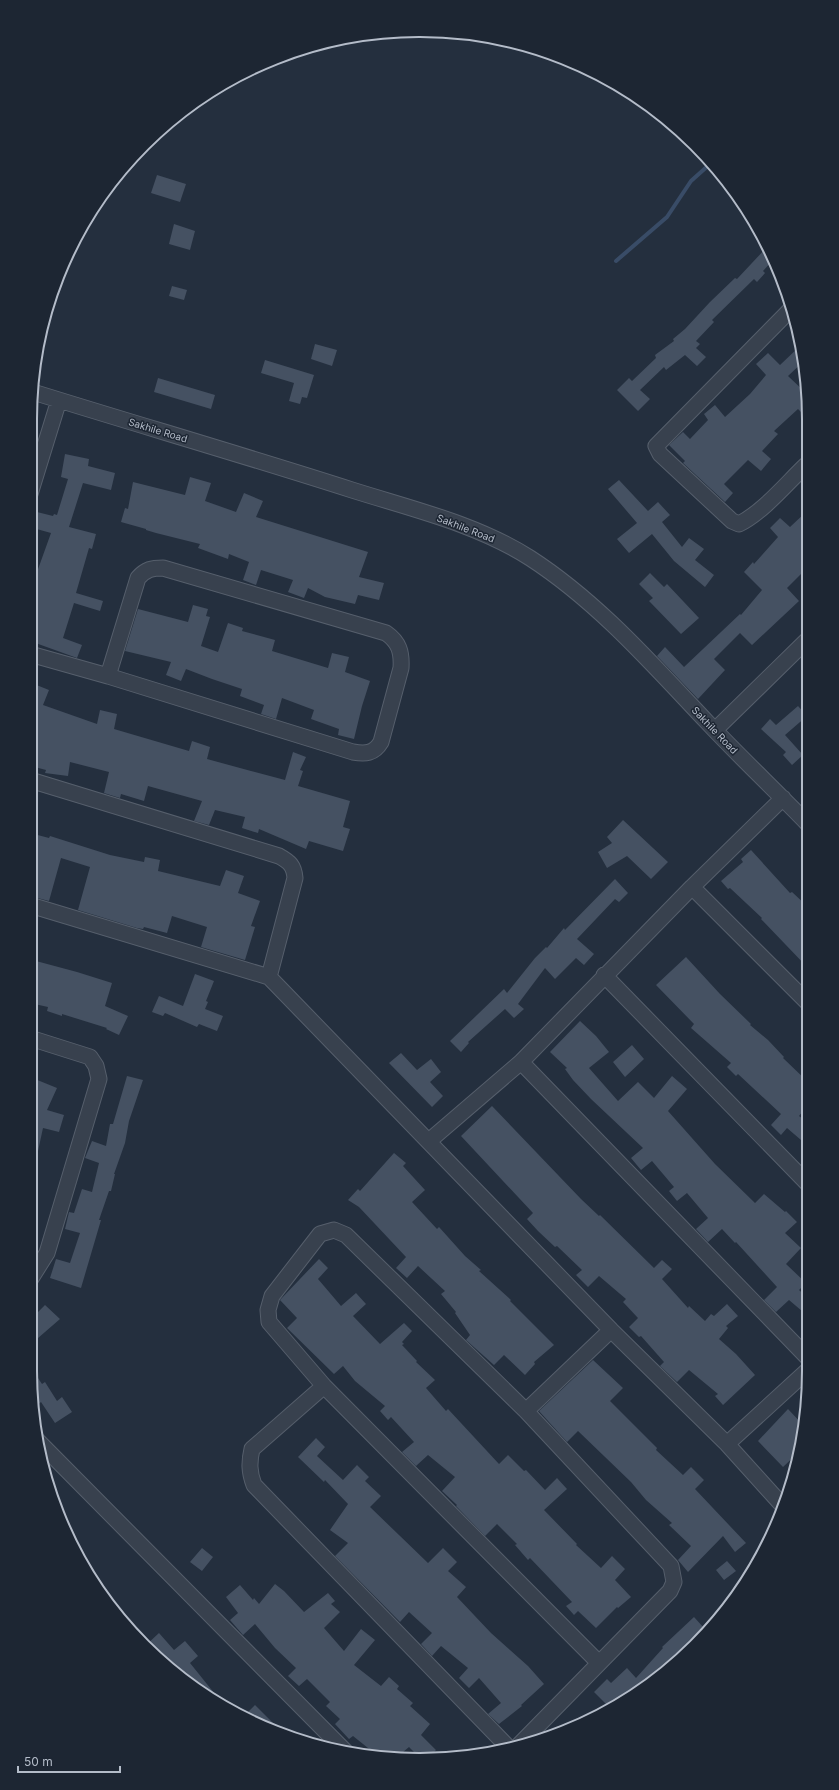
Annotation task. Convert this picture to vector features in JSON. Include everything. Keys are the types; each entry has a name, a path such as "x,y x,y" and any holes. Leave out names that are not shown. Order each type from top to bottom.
{"street":[{"path":"787,313 656,446 660,454 732,521 739,524 747,520 758,511 802,469"},
{"name":"Sakhile Road","path":"38,394 259,460 430,514 472,529 503,543 530,558 568,585 624,635 802,818"},
{"path":"37,471 59,400"},
{"path":"37,656 108,676 362,754 377,749 380,742 401,668 402,658 400,649 395,639 386,633 163,568 149,568 138,578 108,676"},
{"path":"715,730 802,644"},
{"path":"37,782 279,856 291,864 294,870 295,878 269,977"},
{"path":"429,1141 521,1062 692,887 783,798"},
{"path":"692,887 802,998"},
{"path":"37,907 269,977 611,1330 727,1444 779,1501"},
{"path":"604,976 802,1178"},
{"path":"37,1040 90,1057 96,1066 99,1079 47,1253 37,1269"},
{"path":"521,1062 802,1352"},
{"path":"526,1738 600,1664 670,1591 674,1582 671,1566 526,1412 346,1235 334,1230 320,1234 272,1296 268,1310 269,1322 324,1386 600,1664"},
{"path":"526,1412 611,1330"},
{"path":"727,1444 802,1376"},
{"path":"324,1386 252,1449 249,1460 250,1474 254,1485 505,1743"},
{"path":"45,1448 338,1744"}],"building":[{"path":"157,175 186,184 180,202 151,193"},
{"path":"174,224 195,231 190,250 169,244"},
{"path":"763,251 769,264 763,271 765,273 757,282 754,279 712,320 714,322 696,341 700,344 696,348 706,357 697,366 685,355 666,370 664,367 640,390 650,399 638,411 617,390 629,378 632,381 656,358 655,355 674,341 673,339 685,329 710,302 735,278 737,279"},
{"path":"172,286 187,290 184,300 169,296"},
{"path":"315,344 337,350 332,366 311,359"},
{"path":"796,350 798,366 788,376 800,388 802,413 798,409 774,431 778,434 762,451 771,459 761,471 748,460 724,484 733,493 725,502 683,463 685,461 669,445 683,432 690,439 708,420 704,414 715,405 725,417 750,394 766,375 756,364 768,353 780,365"},
{"path":"265,360 314,375 307,398 302,397 300,404 289,401 294,383 261,373"},
{"path":"158,378 215,395 211,409 154,392"},
{"path":"65,454 89,459 88,466 115,473 111,490 83,483 69,527 96,534 92,549 89,548 76,593 103,601 100,611 74,603 63,638 82,645 77,658 37,644 37,572 51,533 37,529 37,512 53,516 54,514 57,515 68,479 61,477"},
{"path":"190,477 211,483 205,501 236,512 244,493 263,501 256,517 368,552 359,577 384,583 379,600 358,595 355,604 325,597 308,588 304,598 288,592 293,580 261,570 256,585 243,580 249,562 229,554 228,559 198,548 200,544 156,533 121,522 125,508 128,509 133,482 185,495"},
{"path":"619,480 648,511 658,502 670,515 662,522 682,547 689,538 704,549 695,560 714,575 705,587 674,561 652,534 629,553 617,539 637,523 608,489"},
{"path":"802,516 802,573 787,588 799,601 752,645 740,633 714,659 725,670 698,699 657,656 665,647 684,667 740,614 741,615 762,590 744,572 753,562 754,564 778,537 770,528 780,518 790,527"},
{"path":"650,573 664,587 667,584 699,618 681,634 649,601 653,598 639,584"},
{"path":"193,605 208,609 206,616 210,617 201,646 218,652 228,623 243,628 242,631 275,640 272,651 328,668 332,653 349,657 345,672 370,681 354,739 338,735 339,729 311,719 314,710 282,698 276,719 261,714 264,705 240,696 242,689 186,669 181,681 166,675 171,662 125,651 138,609 188,622"},
{"path":"37,685 49,690 43,705 97,724 100,710 117,714 114,729 189,751 192,741 210,747 207,759 251,771 285,780 293,752 306,757 300,770 303,771 298,786 350,801 343,827 350,829 343,851 309,841 306,849 259,829 258,833 242,828 245,817 215,810 209,825 194,821 202,801 148,786 144,801 121,794 120,798 104,793 109,772 70,762 68,776 45,773 46,770 37,768"},
{"path":"798,706 802,710 802,720 785,735 802,754 802,756 792,765 783,755 786,752 761,729 770,719 776,725"},
{"path":"623,820 668,862 651,879 627,856 607,868 598,852 612,843 607,837"},
{"path":"37,835 49,838 50,836 110,855 144,862 145,857 160,860 158,871 220,886 226,870 244,876 238,893 260,901 251,926 255,927 245,960 201,947 207,927 172,916 167,933 144,927 143,929 137,928 78,910 90,867 61,858 49,901 37,898"},
{"path":"751,850 790,893 792,892 802,901 802,962 761,919 762,918 730,888 728,889 721,881 743,862 741,859"},
{"path":"615,879 628,893 619,902 615,899 577,939 594,954 584,965 576,958 555,979 545,968 518,1004 524,1009 514,1018 505,1009 468,1042 469,1043 461,1052 450,1041 504,989 507,993 535,958 546,947 547,948 564,928 565,930"},
{"path":"686,957 720,994 751,1024 750,1025 768,1040 784,1057 783,1058 802,1076 802,1112 799,1116 802,1118 802,1141 787,1128 781,1135 771,1125 781,1114 738,1074 736,1076 727,1067 731,1063 691,1028 694,1024 656,985"},
{"path":"37,961 112,983 105,1006 128,1016 119,1035 106,1029 107,1028 62,1014 62,1016 47,1011 48,1007 37,1005"},
{"path":"195,974 214,981 206,1001 208,1002 205,1009 223,1016 217,1031 199,1024 197,1027 165,1013 163,1016 152,1012 159,996 183,1006"},
{"path":"580,1021 596,1036 609,1052 589,1068 618,1101 638,1082 654,1098 672,1076 687,1089 668,1111 715,1164 755,1203 764,1194 785,1212 786,1211 797,1222 785,1233 801,1248 786,1264 802,1279 802,1287 799,1290 802,1293 802,1311 789,1300 776,1312 764,1300 777,1287 736,1242 735,1243 722,1229 708,1242 696,1229 708,1218 687,1193 677,1201 669,1191 674,1187 652,1161 641,1170 631,1158 643,1148 591,1099 573,1080 565,1069 567,1068 550,1052"},
{"path":"632,1045 644,1059 625,1077 613,1062"},
{"path":"401,1053 417,1070 431,1059 441,1072 430,1082 443,1096 432,1107 389,1063"},
{"path":"127,1076 143,1080 129,1121 125,1143 114,1174 111,1191 109,1191 99,1220 101,1220 81,1288 50,1278 56,1259 70,1263 80,1233 65,1229 69,1212 74,1213 82,1189 92,1192 99,1163 85,1158 92,1141 106,1146 110,1124 113,1124"},
{"path":"37,1080 57,1088 47,1110 64,1115 59,1132 43,1128 37,1156"},
{"path":"492,1106 581,1199 599,1216 600,1215 654,1268 662,1260 672,1269 662,1279 688,1308 689,1306 705,1321 711,1314 714,1316 727,1304 738,1316 726,1326 728,1328 719,1339 736,1354 755,1375 723,1405 715,1396 718,1394 689,1370 677,1382 660,1366 664,1362 641,1336 639,1337 629,1327 638,1318 623,1302 626,1299 599,1276 588,1287 576,1275 582,1270 557,1246 555,1247 527,1219 533,1213 461,1136"},
{"path":"394,1153 406,1163 403,1166 425,1190 412,1202 437,1229 439,1227 465,1256 481,1270 479,1271 511,1300 510,1301 554,1345 534,1362 535,1364 525,1375 504,1355 494,1365 466,1340 470,1335 455,1313 456,1312 441,1294 445,1291 418,1266 407,1278 396,1268 406,1257 359,1207 348,1200 358,1189 360,1191"},
{"path":"319,1259 328,1268 318,1279 341,1306 356,1293 366,1304 353,1316 380,1344 404,1323 412,1331 402,1342 404,1344 402,1345 417,1361 416,1362 435,1380 426,1388 446,1411 448,1409 499,1464 508,1455 524,1471 526,1470 545,1490 557,1478 567,1489 544,1510 577,1544 576,1545 601,1568 612,1556 625,1569 615,1580 631,1597 618,1608 617,1607 596,1628 578,1611 574,1615 566,1606 572,1602 530,1558 528,1560 515,1545 517,1544 497,1524 485,1536 456,1506 457,1505 442,1491 455,1477 428,1455 416,1466 402,1452 414,1442 391,1417 388,1420 380,1411 385,1406 355,1381 343,1366 334,1374 287,1328 297,1318 280,1300"},
{"path":"45,1305 60,1319 37,1339 37,1313"},
{"path":"593,1360 623,1388 610,1401 657,1448 656,1450 683,1475 691,1467 704,1480 695,1489 746,1543 735,1552 723,1536 688,1572 678,1560 691,1546 669,1525 672,1523 646,1500 631,1482 578,1431 567,1442 539,1411"},
{"path":"37,1377 42,1384 45,1382 57,1401 62,1397 72,1412 55,1423 41,1402 39,1404"},
{"path":"788,1409 799,1421 792,1459 783,1467 758,1441"},
{"path":"316,1438 325,1447 317,1456 343,1480 357,1465 369,1477 365,1481 381,1496 370,1507 428,1563 443,1548 457,1562 448,1571 466,1587 457,1597 491,1633 528,1666 544,1684 521,1705 522,1706 499,1724 488,1714 501,1703 479,1678 469,1688 459,1678 468,1668 441,1646 432,1656 421,1644 432,1633 409,1612 400,1622 335,1556 348,1543 330,1530 348,1504 325,1480 324,1482 298,1457"},
{"path":"202,1548 213,1557 202,1571 190,1562"},
{"path":"727,1561 736,1571 724,1580 716,1570"},
{"path":"275,1584 284,1591 304,1612 328,1593 335,1601 331,1604 340,1612 324,1628 344,1651 361,1629 375,1640 354,1665 381,1686 389,1677 399,1686 397,1689 413,1703 410,1706 430,1724 421,1735 436,1750 434,1752 415,1753 409,1747 403,1752 371,1750 353,1736 349,1739 335,1724 340,1719 326,1706 330,1702 307,1679 299,1686 288,1676 296,1668 275,1648 255,1624 243,1635 230,1620 238,1613 226,1597 240,1585 253,1600 254,1598 259,1604"},
{"path":"694,1617 703,1627 671,1659 632,1689 611,1702 606,1704 594,1692 607,1679 611,1683 627,1668 636,1678 663,1648 662,1647"},
{"path":"159,1633 174,1650 185,1641 198,1656 190,1663 215,1694 167,1658 150,1642"},
{"path":"255,1705 275,1725 250,1714 247,1713"}],"waterway":[{"path":"616,261 667,217 691,181 707,167"}]}
